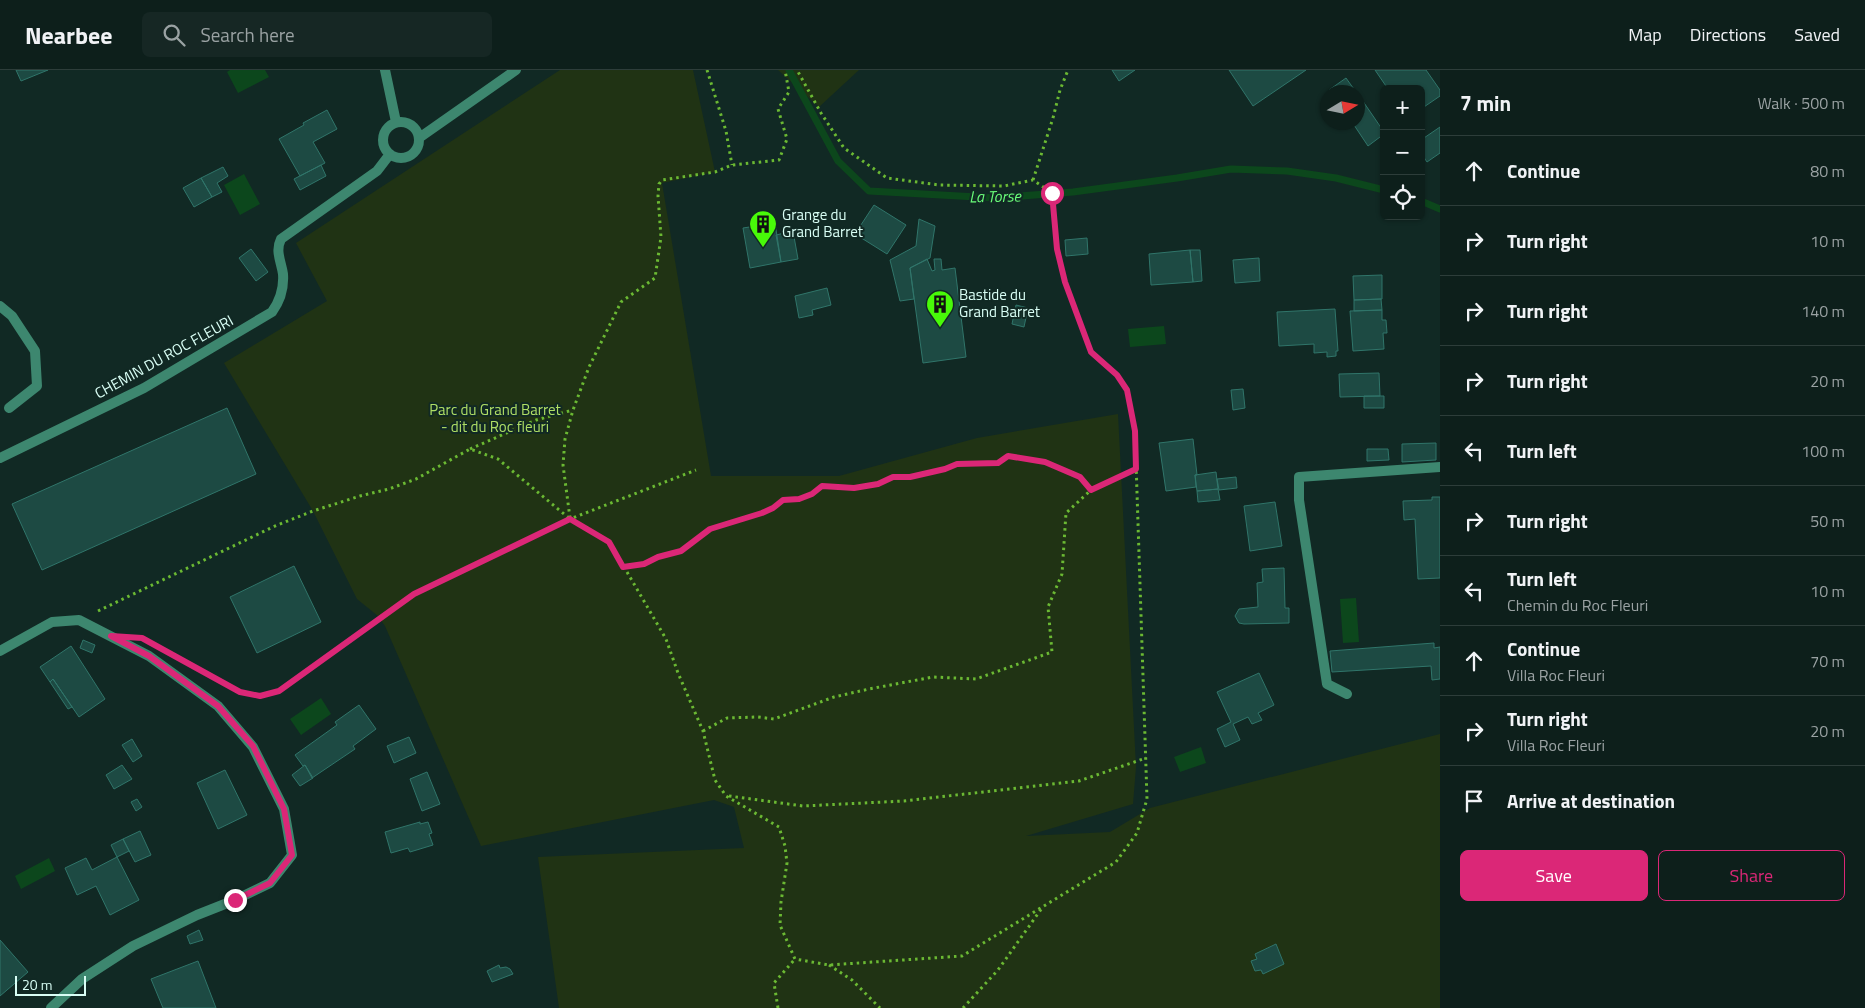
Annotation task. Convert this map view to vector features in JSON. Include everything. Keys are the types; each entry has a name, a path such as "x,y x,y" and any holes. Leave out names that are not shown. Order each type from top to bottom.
{"street":[{"path":"385,70 396,122"},
{"path":"419,138 516,70"},
{"path":"396,122 402,122 414,127 419,138 417,148 410,156 399,158 390,154 383,144 384,133 387,128 396,122"},
{"name":"CHEMIN DU ROC FLEURI","path":"0,458 144,388 272,312 281,296 283,275 278,245 281,238 377,171 390,154"},
{"path":"0,306 12,316 35,351 37,386 9,408"},
{"path":"1347,694 1327,684 1299,500 1299,477 1440,467"},
{"path":"0,651 52,622 80,620 149,656 218,706 253,746 284,809 292,855 270,883 235,900 197,914 133,946 82,979 51,1008"}],"path":[{"path":"707,70 726,131 732,165"},
{"path":"570,519 563,465 565,439 573,410 589,367 621,302 655,278 661,237 659,184 662,180 715,172 732,165 779,160 787,139 778,109 789,92 785,70"},
{"path":"795,959 829,965 962,956 1116,862 1138,833 1147,798 1135,431 1127,390 1117,375 1091,352 1065,282 1057,249 1052,193 1033,180 1004,186 939,185 887,178 844,148 821,114 797,70"},
{"path":"1033,180 1060,90 1068,70"},
{"path":"80,620 275,526 360,496 389,490 416,479 470,449 536,420 573,410"},
{"path":"470,449 498,458 570,519 609,542 666,639 678,673 703,731 715,780 726,796 779,827 785,846 787,863 781,902 780,925 795,959"},
{"path":"623,567 644,564 658,557 681,551 710,529 762,513 773,508 783,500 799,499 812,494 822,486 854,488 878,484 893,477 910,477 945,469 957,464 998,463 1008,456 1045,462 1080,477 1091,490"},
{"path":"703,731 727,718 758,717 774,719 834,697 869,689 933,677 976,679 1052,652 1048,607 1062,574 1066,513 1091,490 1136,469"},
{"path":"196,668 240,692 260,696 279,691 414,594 570,519 696,470"},
{"path":"726,796 803,806 904,801 1079,781 1146,758"},
{"path":"963,1008 998,970 1044,906"},
{"path":"778,1008 774,984 784,969 795,959"},
{"path":"829,965 852,980 880,1008"}],"green space":[{"name":"Parc du Grand Barret - dit du Roc fleuri","path":"560,70 693,70 715,172 662,183 711,476 839,476 977,438 1118,414 1136,767 1133,804 1026,836 1110,832 1150,808 1440,734 1440,1008 559,1008 538,857 744,848 734,807 714,800 481,846 385,626 378,616 357,599 313,511 224,363 327,301 296,243"},
{"path":"778,70 859,70 819,107"}],"shaded area":[{"path":"230,70 265,70 269,77 238,93 227,72"},
{"path":"244,174 260,204 240,215 224,185"},
{"path":"1164,326 1166,344 1130,347 1128,329"},
{"path":"1356,598 1359,642 1343,643 1340,599"},
{"path":"321,698 331,714 301,735 290,719"},
{"path":"1201,747 1206,763 1180,772 1174,757"},
{"path":"49,858 55,871 21,889 15,876"}],"building":[{"path":"16,70 48,70 21,81"},
{"path":"1112,70 1135,70 1119,81"},
{"path":"1229,70 1306,70 1253,106"},
{"path":"1375,70 1426,70 1440,90 1440,96 1425,106 1425,85 1385,85"},
{"path":"1346,78 1351,85 1336,85"},
{"path":"1365,104 1380,126 1380,137 1368,146 1357,130 1365,130"},
{"path":"327,110 337,129 313,142 325,163 300,176 279,139"},
{"path":"1440,127 1440,153 1427,162 1425,159 1425,137"},
{"path":"321,165 326,176 300,190 294,179"},
{"path":"223,167 228,176 217,183 222,192 212,197 201,178"},
{"path":"201,178 212,197 194,207 183,188"},
{"path":"874,205 906,225 887,254 855,234"},
{"path":"919,219 935,226 930,258 910,268 914,299 900,301 890,260 916,246"},
{"name":"Grange du Grand Barret","path":"775,223 781,262 750,268 743,228"},
{"path":"793,231 798,259 781,262 776,235"},
{"path":"1087,238 1088,254 1066,256 1065,240"},
{"path":"251,249 268,272 256,281 239,258"},
{"path":"1190,250 1193,282 1151,285 1149,254"},
{"path":"1190,250 1200,250 1202,281 1193,282"},
{"path":"1259,258 1260,281 1235,283 1233,260"},
{"name":"Bastide du Grand Barret","path":"927,259 932,271 935,270 934,259 941,259 942,270 955,268 966,357 923,363 910,268"},
{"path":"1382,275 1382,299 1354,300 1353,276"},
{"path":"827,288 831,305 812,310 813,315 799,318 795,296"},
{"path":"1381,299 1382,310 1354,311 1354,300"},
{"path":"1016,305 1028,308 1024,327 1012,324"},
{"path":"1335,309 1338,351 1336,351 1336,356 1327,357 1327,352 1314,353 1314,344 1279,346 1277,312"},
{"path":"1382,310 1382,320 1386,320 1387,333 1383,333 1384,349 1353,351 1350,311"},
{"path":"1379,373 1380,396 1340,397 1339,374"},
{"path":"1243,389 1245,408 1233,410 1231,390"},
{"path":"1364,396 1384,396 1384,408 1364,408"},
{"path":"227,408 256,474 42,570 12,504"},
{"path":"1193,439 1197,475 1195,475 1196,487 1166,491 1159,443"},
{"path":"1436,443 1436,460 1402,462 1402,444"},
{"path":"1367,449 1388,449 1389,460 1367,461"},
{"path":"1216,472 1218,489 1197,491 1195,475"},
{"path":"1236,477 1237,488 1219,490 1217,479"},
{"path":"1218,489 1220,500 1198,502 1197,491"},
{"path":"1432,497 1440,497 1440,578 1418,579 1415,519 1404,520 1403,501 1432,500"},
{"path":"1275,502 1282,546 1250,551 1244,506"},
{"path":"294,566 321,622 257,653 230,597"},
{"path":"1284,568 1285,608 1289,608 1289,623 1239,623 1235,616 1239,609 1258,607 1257,583 1263,582 1262,569"},
{"path":"83,640 95,645 92,653 80,648"},
{"path":"1434,643 1434,648 1440,647 1440,679 1432,680 1431,666 1332,672 1330,651"},
{"path":"71,646 105,699 79,717 53,679 50,682 40,667"},
{"path":"1259,673 1274,705 1258,713 1262,720 1252,724 1248,717 1233,724 1240,740 1225,747 1217,729 1231,722 1217,692"},
{"path":"53,679 72,707 68,709 50,682"},
{"path":"359,705 376,729 353,746 355,749 312,778 305,765 303,766 295,755 337,725 335,722"},
{"path":"409,737 416,753 394,763 387,746"},
{"path":"132,739 142,756 133,762 122,745"},
{"path":"122,765 132,779 114,789 106,775"},
{"path":"305,765 313,778 300,786 292,775"},
{"path":"225,770 247,815 218,829 197,783"},
{"path":"427,772 440,804 422,811 410,779"},
{"path":"137,799 142,807 136,811 131,802"},
{"path":"420,822 420,824 428,822 432,833 429,834 433,845 410,852 408,848 391,853 385,832"},
{"path":"140,831 151,855 135,862 123,839"},
{"path":"123,839 129,851 117,857 111,845"},
{"path":"117,857 139,900 110,915 96,886 77,895 65,868 86,858 92,870"},
{"path":"199,930 203,940 190,944 187,936"},
{"path":"0,940 28,972 0,996"},
{"path":"1276,944 1284,964 1263,974 1261,970 1255,971 1251,961 1257,959 1255,954"},
{"path":"198,961 216,1008 163,1008 151,979"},
{"path":"499,965 500,968 506,967 510,969 513,974 492,982 487,971"}],"waterway":[{"name":"La Torse","path":"789,70 838,161 869,191 995,198 1073,192 1231,169 1287,171 1336,178 1380,189"},
{"name":"La Torse","path":"1425,203 1440,209"}],"place":[{"name":"Grange du Grand Barret","path":"763,248"},
{"name":"Bastide du Grand Barret","path":"940,328"}],"route":[{"path":"235,900 270,883 292,855 284,809 253,746 218,706 149,656 111,636 142,638 240,692 260,696 279,691 414,594 570,519 609,542 623,567 644,564 658,557 681,551 710,529 762,513 773,508 783,500 799,499 812,494 822,486 854,488 878,484 893,477 910,477 945,469 957,464 998,463 1008,456 1045,462 1080,477 1091,490 1136,469 1135,431 1127,390 1117,375 1091,352 1065,282 1057,249 1052,193"}]}
